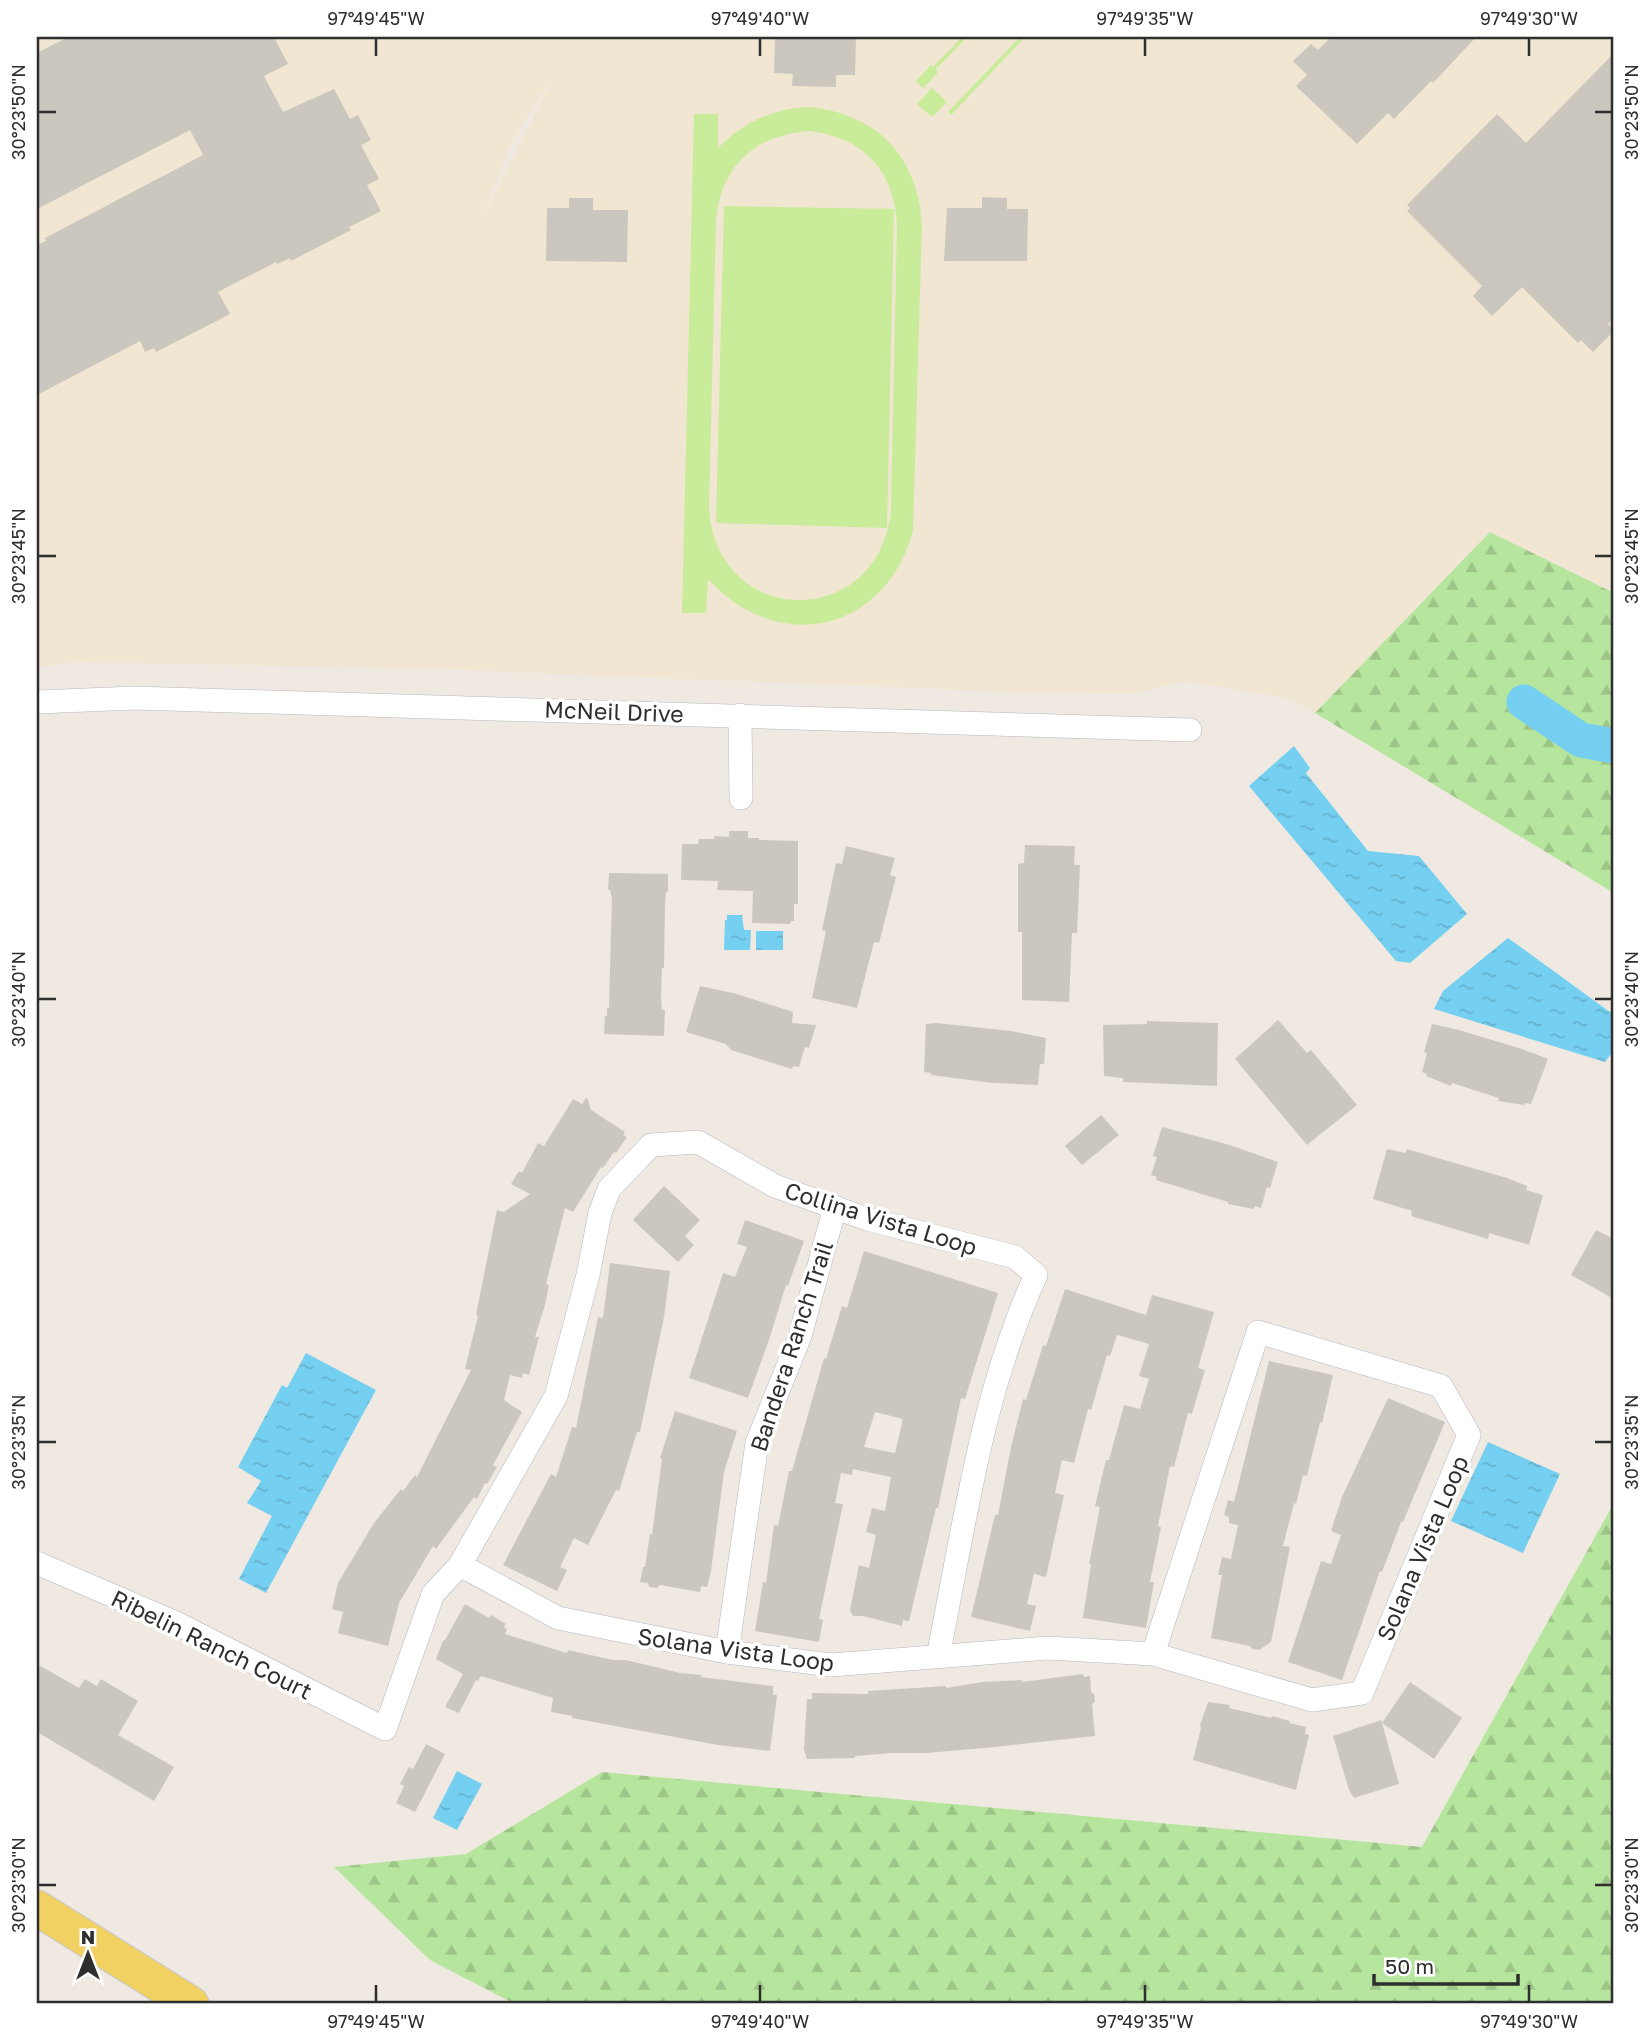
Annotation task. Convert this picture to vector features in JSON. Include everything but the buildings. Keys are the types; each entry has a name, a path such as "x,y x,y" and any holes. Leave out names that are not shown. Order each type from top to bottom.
{"main road":[{"path":"37,1908 191,2004"}],"street":[{"name":"McNeil Drive","path":"37,702 135,698 1190,730"},
{"path":"740,715 741,798"},
{"name":"Collina Vista Loop","path":"385,1729 433,1594 460,1565 556,1396 588,1275 600,1213 609,1189 651,1145 698,1142 775,1186 867,1219 1016,1257 1037,1275 1018,1314 986,1423 938,1656"},
{"name":"Bandera Ranch Trail","path":"727,1652 757,1443 800,1335 835,1207"},
{"name":"Solana Vista Loop","path":"460,1565 558,1618 727,1652 831,1665 1048,1648 1153,1654 1312,1700 1362,1693 1469,1435 1441,1386 1258,1332 1153,1654"},
{"name":"Ribelin Ranch Court","path":"37,1563 176,1623 385,1729"}],"shaded area":[{"path":"37,37 1614,37 1614,593 1489,532 1315,713 1286,698 1184,681 1133,694 409,668 70,662 37,668","holes":["556,72 482,219 513,140"]}],"green space":[{"path":"962,37 967,37 936,69 938,72 923,88 916,81"},
{"path":"1020,37 1025,37 951,115 948,112"},
{"path":"932,88 947,102 932,117 917,104"},
{"path":"796,108 833,111 874,129 890,143 902,159 919,200 922,224 913,531 899,566 879,592 854,611 826,622 796,625 766,618 736,603 708,579 706,613 682,613 694,114 718,114 718,148 759,118","holes":["809,131 845,140 872,159 882,172 895,204 897,224 891,512 879,551 858,579 829,595 797,600 766,594 738,576 718,548 709,508 716,220 719,201 733,169 757,147 790,134"]},
{"path":"724,206 894,209 887,528 716,523"},
{"path":"1490,532 1614,593 1614,893 1315,713"},
{"path":"1614,1503 1614,2004 515,2004 430,1960 334,1867 466,1854 602,1772 1422,1847"}],"water":[{"path":"1294,746 1310,768 1306,773 1368,851 1419,856 1467,914 1410,963 1396,961 1249,786"},
{"path":"727,915 742,915 744,930 751,930 750,950 724,950"},
{"path":"756,931 783,931 783,950 756,950"},
{"path":"1508,938 1614,1015 1614,1050 1605,1062 1434,1009 1443,991"},
{"path":"306,1353 376,1390 266,1593 239,1579 272,1516 247,1503 261,1481 238,1467 282,1385 287,1388"},
{"path":"1488,1442 1560,1474 1523,1553 1451,1521"},
{"path":"457,1771 482,1784 457,1830 433,1818"}],"waterway":[{"path":"1524,702 1581,740 1614,746"}]}
